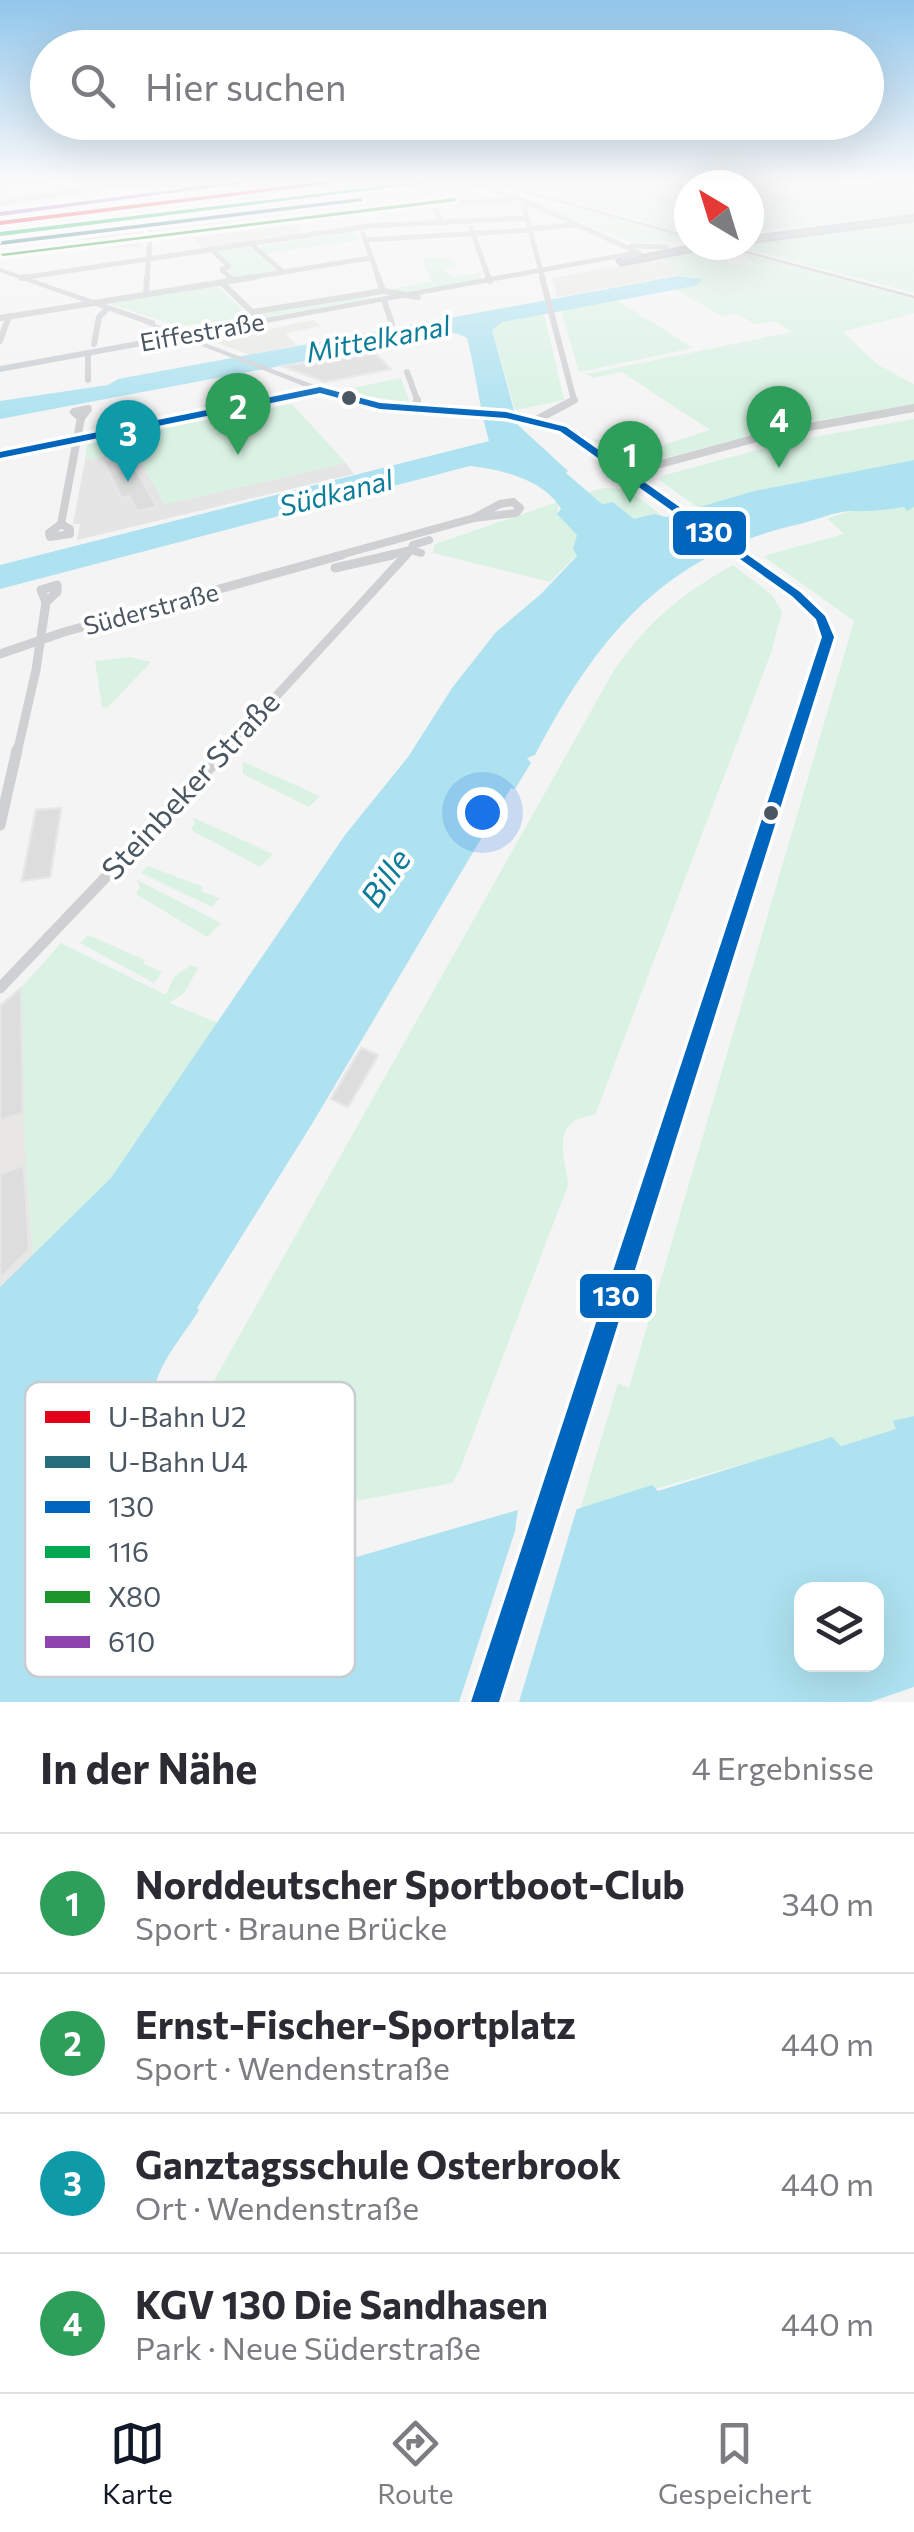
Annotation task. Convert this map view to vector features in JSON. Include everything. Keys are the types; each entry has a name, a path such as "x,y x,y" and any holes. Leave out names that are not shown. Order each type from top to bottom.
{"highway":[{"path":"622,261 631,259"}],"main road":[{"name":"Eiffestraße","path":"182,336 418,297 601,259"},
{"name":"Eiffestraße","path":"0,369 91,349 622,261"}],"street":[{"path":"21,278 139,259"},
{"path":"146,294 148,259"},
{"path":"222,259 229,266 222,270 233,280"},
{"path":"269,259 283,272"},
{"path":"0,342 4,317 361,259"},
{"path":"371,259 383,291"},
{"path":"482,259 490,281"},
{"path":"534,420 574,400 538,259"},
{"path":"539,259 562,267"},
{"path":"0,270 358,403 534,420 564,429 808,604 820,618 828,638 485,1702"},
{"name":"Eiffestraße","path":"222,282 252,312 383,291"},
{"path":"383,291 418,297"},
{"path":"373,301 383,291"},
{"path":"385,302 392,324"},
{"path":"88,380 91,349 100,317 106,310"},
{"path":"407,372 418,403 415,410"},
{"path":"0,456 320,390"},
{"path":"627,472 766,435 914,408"},
{"path":"61,524 81,418"},
{"path":"504,502 520,508 516,513 474,518 504,502"},
{"name":"Süderstraße","path":"0,654 474,518"},
{"path":"373,560 430,540"},
{"name":"Steinbeker Straße","path":"4,979 224,753 413,547"},
{"path":"335,568 357,558 373,560 404,574"},
{"path":"0,826 10,771 18,759 46,602"}],"shaded area":[{"path":"654,259 679,268 678,275 557,297 552,278"},
{"path":"313,320 321,326 285,333 297,345 250,355 213,341"},
{"path":"134,450 165,504 346,463 354,474 77,540 80,524 73,524 85,460"},
{"path":"21,988 23,1113 33,1255 0,1287 0,1006"}],"green space":[{"path":"226,259 264,259 276,270 235,278 227,270 234,267"},
{"path":"422,259 451,259 456,266 443,269 454,277 481,273 480,280 399,294 386,290 432,281"},
{"path":"767,259 914,299 914,313 843,332 878,365 914,384 914,404 792,425 633,466 592,439 651,449 710,430 622,372 593,378 586,374 792,332 775,321 755,324 736,313 722,316 676,290 694,286 697,277 677,276 672,270 677,267 662,261 726,260 730,264 756,265 750,260"},
{"path":"785,259 914,259 914,293"},
{"path":"215,284 248,315 375,293 366,299 266,317 178,326 110,304"},
{"path":"618,301 693,348 579,372 561,310"},
{"path":"544,313 564,400 515,410 492,329 502,322"},
{"path":"401,378 410,403 337,391"},
{"path":"292,404 346,463 165,504 134,450 85,460 87,445 96,441"},
{"path":"914,419 914,460 754,491 699,508 659,480 661,476 787,442"},
{"path":"628,489 663,517 634,519 613,502 602,504 588,492"},
{"path":"558,502 558,514 577,535 573,549 577,555 550,582 433,553 435,544"},
{"path":"914,507 914,1416 894,1421 897,1429 840,1446 750,1462 580,1510 618,1383 629,1388 854,621 763,556 844,534 827,518 852,511"},
{"path":"733,565 772,595 782,612 771,653 595,1115 581,1118 565,1131 563,1151 568,1185 460,1469 452,1483 355,1501 355,1382 214,1382 613,672 639,638 697,587"},
{"path":"131,657 151,662 108,707 102,707 95,661"},
{"path":"243,762 320,796 309,807 243,774"},
{"path":"192,817 273,854 260,867 191,830 195,823"},
{"path":"148,866 203,887 201,891 219,898 212,907 141,873"},
{"path":"137,880 221,923 207,937 136,894 140,887"},
{"path":"88,935 145,960 143,964 162,972 154,983 80,943"},
{"path":"61,943 166,995 174,977 191,965 198,968 184,993 169,1003 218,1023 111,1178 33,1255 23,1113 21,988"}],"water":[{"path":"677,276 703,279 695,286 502,322 492,330 518,425 602,504 613,502 634,519 654,514 666,517 754,491 914,460 914,507 907,511 904,507 839,512 752,538 709,556 639,607 583,674 535,755 527,758 531,763 515,789 511,788 312,1124 168,1356 157,1382 25,1382 25,1677 355,1677 355,1557 518,1510 515,1529 652,1485 658,1491 832,1437 841,1446 896,1429 893,1421 914,1416 914,1687 870,1702 0,1702 0,1287 111,1178 345,835 408,757 452,688 496,632 541,594 577,556 573,549 577,535 557,514 561,509 544,490 508,473 470,466 0,589 0,565 489,441 467,338 442,331 413,334 359,351 0,419 0,401 108,385 118,379"}],"pier":[{"path":"577,1508 519,1702 459,1702 517,1525"}],"building":[{"path":"373,352 391,369 325,382 282,366"},
{"path":"128,456 157,507 137,511 129,496 122,498 103,461"},
{"path":"61,808 50,877 22,881 36,810"},
{"path":"21,988 23,1113 0,1120 0,1006"},
{"path":"361,1048 378,1055 348,1107 331,1099"},
{"path":"24,1165 29,1249 0,1279 0,1174"}],"railway":[{"path":"774,259 914,297"}],"transit line":[{"name":"130","path":"320,390 380,406 506,415 563,429 796,594 821,618 828,637 485,1702"},
{"name":"130","path":"0,455 320,390"}],"place":[{"name":"Ernst-Fischer-Sportplatz","path":"238,455"},
{"name":"KGV 130 Die Sandhasen","path":"779,468"},
{"name":"Ganztagsschule Osterbrook","path":"128,482"},
{"name":"Norddeutscher Sportboot-Club","path":"630,503"}],"water label":[{"name":"Mittelkanal","path":"378,339"},
{"name":"Südkanal","path":"336,493"},
{"name":"Bille","path":"386,878"}]}
